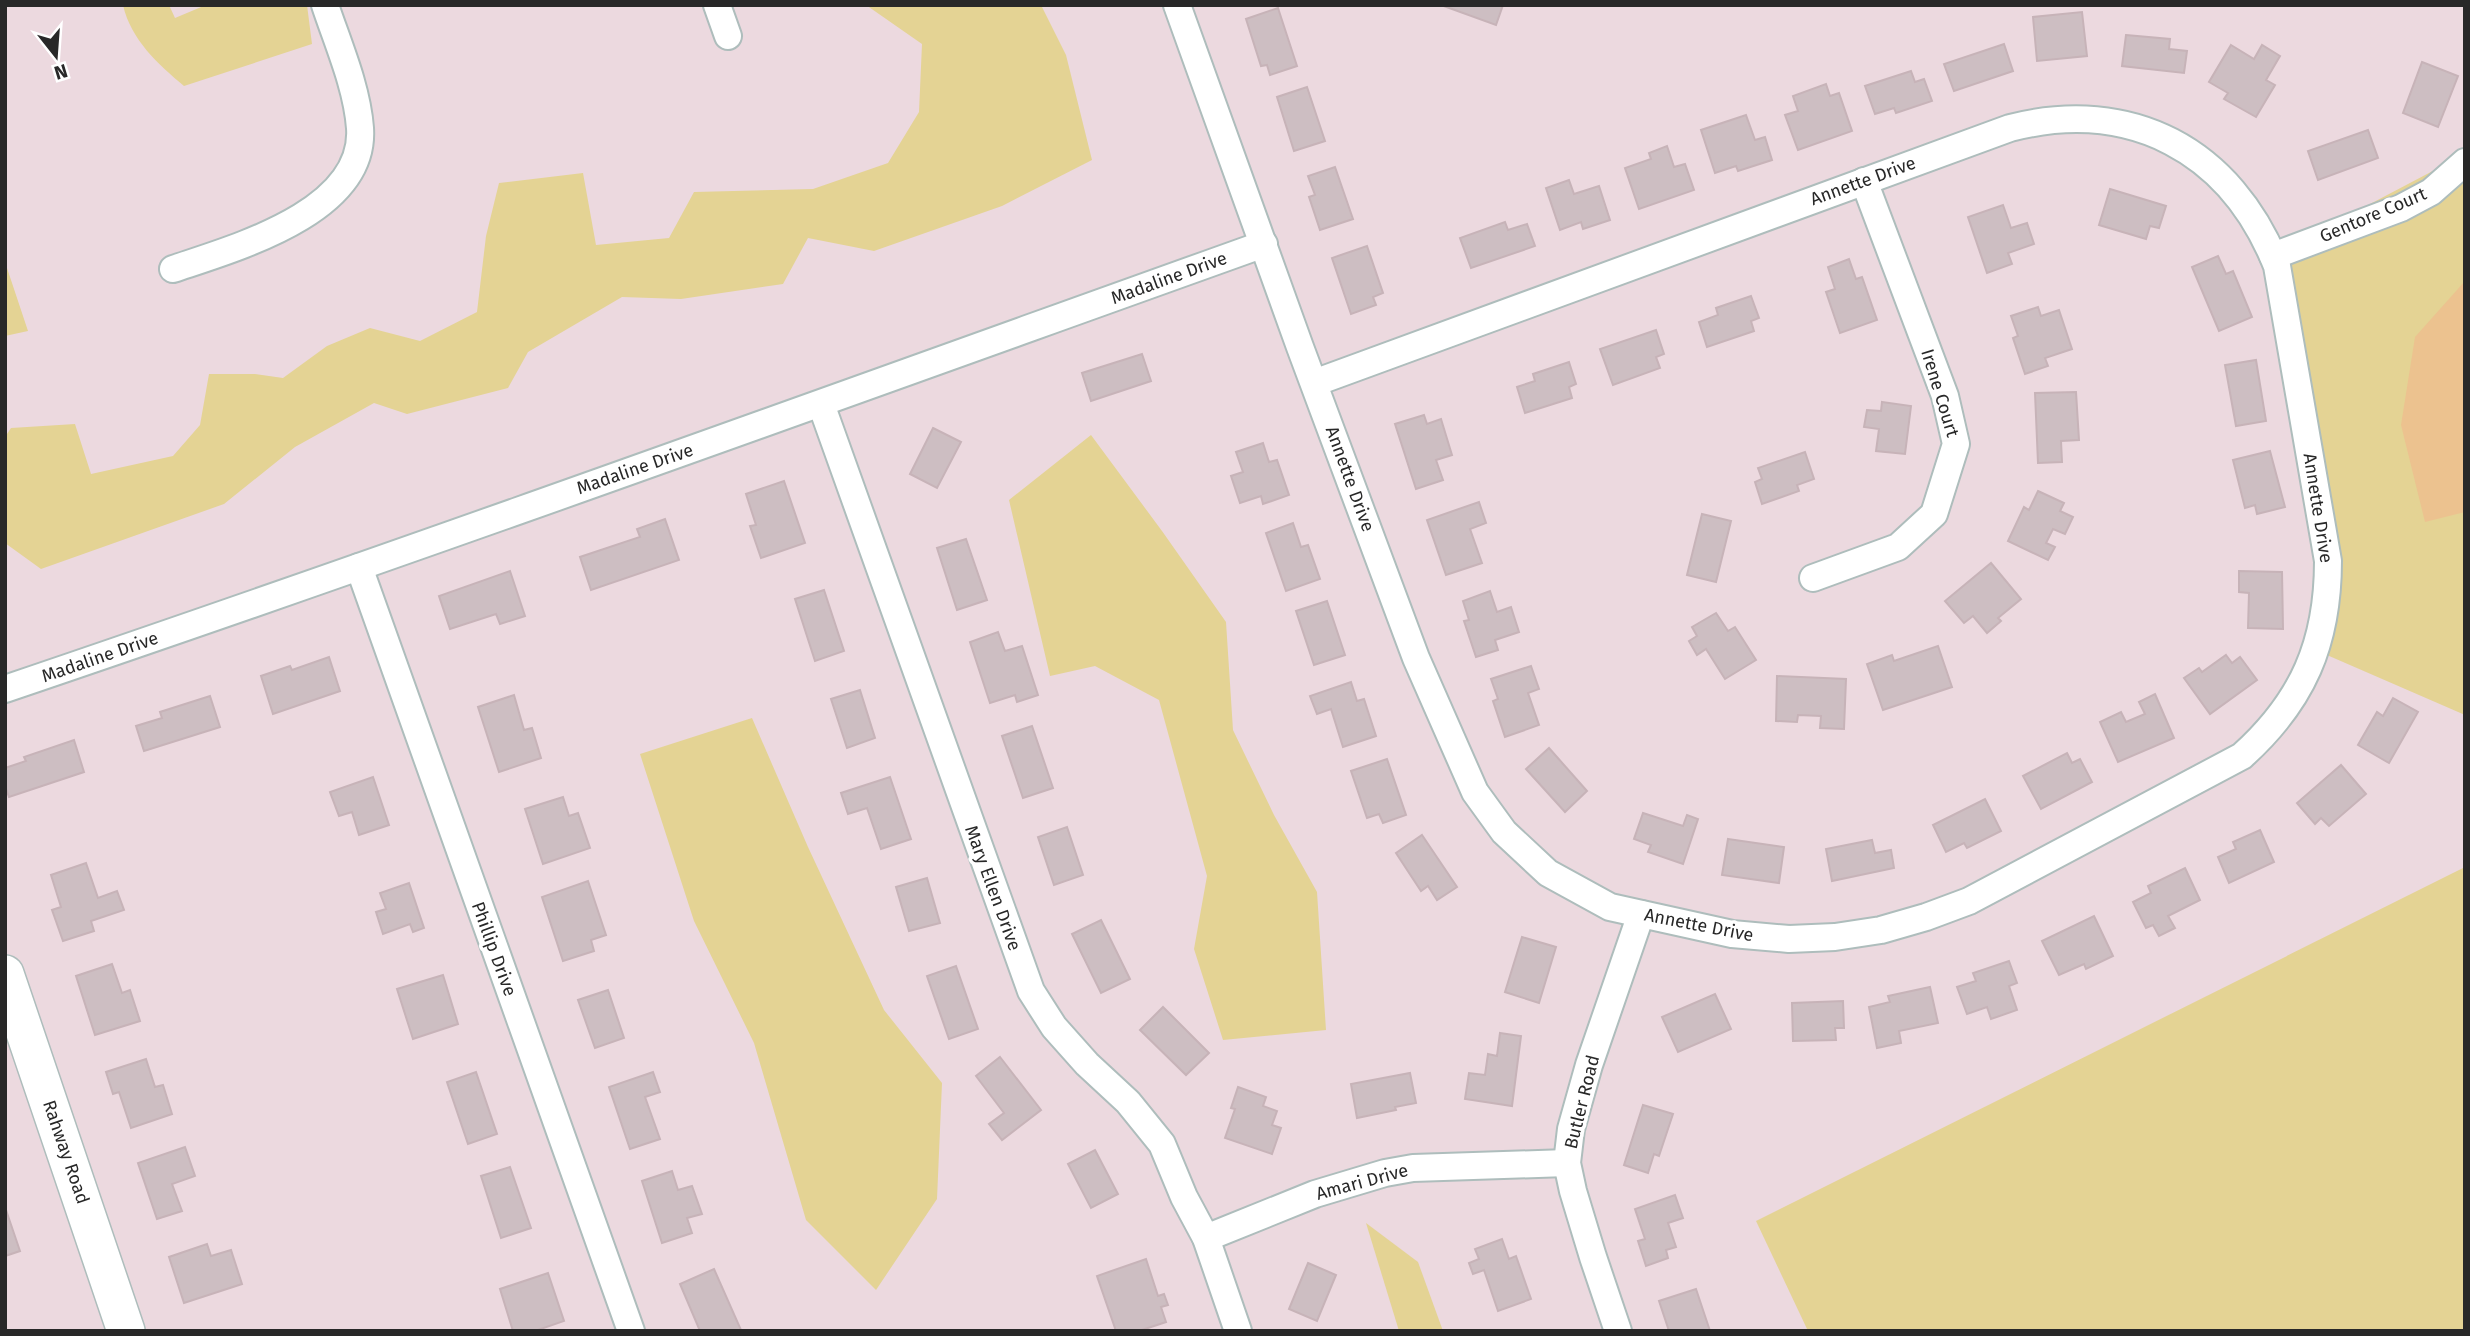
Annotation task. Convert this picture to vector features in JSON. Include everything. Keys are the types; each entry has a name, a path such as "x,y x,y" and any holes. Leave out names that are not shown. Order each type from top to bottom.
{"street":[{"path":"173,269 282,229 310,212 332,194 358,159 360,129 352,88 325,5"},
{"path":"717,5 728,36"},
{"name":"Annette Drive","path":"1177,5 1314,383 1416,658 1475,792 1504,832 1548,873 1610,907 1732,934 1789,939 1835,937 1881,930 1915,920 1969,901 2011,880 2242,756 2260,740 2291,702 2304,681 2321,635 2328,587 2328,561 2277,266 2248,208 2218,175 2183,148 2142,129 2120,123 2076,118 2032,122 2010,128 1314,383"},
{"name":"Gentore Court","path":"2273,256 2401,208 2431,192 2465,162"},
{"name":"Irene Court","path":"1813,578 1898,547 1934,514 1956,444 1945,396 1864,181"},
{"name":"Madaline Drive","path":"5,689 821,404 1264,244"},
{"name":"Mary Ellen Drive","path":"821,404 1031,991 1054,1027 1087,1064 1128,1102 1162,1144 1184,1197 1206,1238 1238,1331"},
{"name":"Phillip Drive","path":"359,566 631,1331"},
{"name":"Butler Road","path":"1618,1331 1593,1257 1567,1164 1571,1129 1589,1065 1641,914"},
{"name":"Rahway Road","path":"5,974 126,1331"},
{"name":"Amari Drive","path":"1206,1238 1315,1194 1385,1173 1413,1168 1567,1164"}],"shaded area":[{"path":"123,5 169,5 175,18 206,5 307,5 312,44 184,86 155,60 139,40"},
{"path":"866,5 1041,5 1066,55 1092,160 1002,206 874,251 808,238 783,284 681,299 622,297 528,352 508,388 407,414 374,403 295,447 224,504 41,569 5,543 5,437 11,428 75,424 91,474 173,456 200,425 209,374 255,374 283,378 327,346 370,328 420,341 477,312 486,236 499,183 583,173 596,245 669,238 694,192 813,189 888,163 919,112 922,44"},
{"path":"2465,154 2465,715 2320,652 2335,539 2279,252"},
{"path":"5,262 28,331 5,336"},
{"path":"2465,281 2465,512 2425,522 2401,425 2415,337"},
{"path":"1091,435 1226,622 1233,730 1274,815 1317,892 1326,1030 1223,1040 1194,949 1207,876 1159,700 1095,666 1050,676 1009,500"},
{"path":"752,718 808,847 884,1010 942,1083 937,1199 876,1290 806,1220 754,1043 694,921 640,754"},
{"path":"2465,867 2465,1331 1808,1331 1756,1221"},
{"path":"1366,1223 1418,1262 1443,1331 1399,1331"}],"building":[{"path":"1441,5 1503,5 1496,25"},
{"path":"1278,8 1297,66 1270,75 1267,65 1261,66 1246,19"},
{"path":"2082,12 2087,56 2037,61 2033,17"},
{"path":"2126,35 2170,39 2169,49 2187,51 2184,73 2122,66"},
{"path":"2004,44 2013,71 1954,91 1944,64"},
{"path":"2231,45 2254,59 2262,45 2280,56 2266,80 2275,85 2256,117 2224,99 2228,93 2209,82"},
{"path":"2422,62 2458,76 2438,127 2403,113"},
{"path":"1911,71 1915,82 1924,79 1932,101 1896,113 1894,108 1875,114 1865,86"},
{"path":"1826,84 1830,96 1839,93 1852,131 1798,150 1785,115 1798,111 1793,96"},
{"path":"1307,87 1325,141 1294,151 1277,97"},
{"path":"1746,115 1755,140 1765,137 1772,160 1738,171 1736,166 1715,173 1701,130"},
{"path":"2368,130 2378,158 2318,180 2308,151"},
{"path":"1667,146 1674,167 1685,164 1694,190 1639,209 1625,168 1651,159 1649,153"},
{"path":"1335,167 1353,219 1320,230 1309,197 1315,195 1308,176"},
{"path":"1569,180 1574,194 1599,186 1610,220 1583,229 1581,222 1560,230 1546,188"},
{"path":"2110,189 2166,206 2159,228 2150,226 2146,239 2099,225"},
{"path":"2003,205 2011,228 2027,223 2034,244 2008,253 2012,264 1987,273 1968,217"},
{"path":"1505,222 1508,230 1527,224 1535,246 1471,268 1460,238"},
{"path":"1367,246 1383,293 1373,297 1376,305 1351,314 1332,258"},
{"path":"2218,256 2226,274 2233,271 2252,317 2219,331 2192,267"},
{"path":"1849,259 1856,279 1862,277 1877,320 1840,333 1826,292 1835,289 1828,267"},
{"path":"1751,296 1759,318 1751,321 1754,331 1707,347 1699,322 1718,315 1716,308"},
{"path":"2038,307 2041,316 2059,310 2072,349 2045,358 2048,366 2025,374 2013,338 2018,336 2011,316"},
{"path":"1656,330 1664,354 1656,357 1660,368 1613,385 1600,349"},
{"path":"1142,354 1151,381 1091,401 1082,373"},
{"path":"2256,360 2266,421 2236,426 2225,365"},
{"path":"1569,362 1576,384 1569,387 1572,398 1525,413 1517,387 1535,381 1533,374"},
{"path":"2076,392 2079,440 2061,441 2062,462 2038,463 2035,393"},
{"path":"1882,402 1911,406 1905,454 1876,451 1879,429 1864,427 1867,410 1881,411"},
{"path":"1424,415 1427,424 1441,419 1452,455 1436,460 1443,480 1416,489 1395,424"},
{"path":"933,428 961,442 937,488 910,474"},
{"path":"1263,443 1269,462 1277,460 1289,495 1263,504 1261,496 1240,503 1231,476 1243,472 1236,452"},
{"path":"2270,451 2285,507 2257,514 2255,505 2245,508 2233,460"},
{"path":"1805,452 1814,479 1797,485 1799,491 1762,504 1755,482 1762,479 1758,468"},
{"path":"784,481 805,543 761,558 750,526 756,525 746,494"},
{"path":"2038,491 2064,503 2060,511 2073,517 2065,534 2053,529 2046,543 2055,547 2048,560 2008,541 2024,507 2029,510"},
{"path":"1479,502 1486,523 1470,529 1482,563 1446,575 1427,520"},
{"path":"1702,514 1731,521 1716,582 1687,575"},
{"path":"665,519 679,560 591,590 580,557 640,537 637,529"},
{"path":"1293,523 1301,547 1308,545 1320,579 1286,591 1266,533"},
{"path":"966,539 987,600 957,610 937,548"},
{"path":"1991,563 2021,599 1998,618 2001,621 1987,633 1973,616 1964,623 1945,601"},
{"path":"510,571 525,616 500,624 496,614 450,629 439,596"},
{"path":"2239,571 2282,572 2283,629 2248,628 2249,593 2239,592"},
{"path":"824,590 844,651 815,661 795,599"},
{"path":"1490,591 1497,612 1511,607 1519,632 1495,640 1498,650 1476,657 1464,621 1469,620 1463,601"},
{"path":"1327,601 1345,655 1314,665 1296,611"},
{"path":"1716,613 1728,631 1735,627 1756,660 1725,679 1706,649 1697,655 1689,641 1697,636 1692,627"},
{"path":"998,632 1005,651 1022,646 1038,695 1017,702 1015,695 990,703 970,642"},
{"path":"1938,646 1952,687 1883,710 1867,664 1892,655 1894,661"},
{"path":"2226,655 2232,663 2240,657 2257,680 2210,714 2184,678 2199,668 2202,672"},
{"path":"329,657 340,691 273,714 261,676 290,666 292,670"},
{"path":"1531,666 1539,689 1528,693 1539,725 1505,737 1493,701 1498,699 1491,679"},
{"path":"1777,676 1846,679 1844,729 1820,728 1821,716 1798,715 1797,722 1776,721"},
{"path":"1351,682 1357,701 1364,699 1376,736 1343,747 1331,709 1317,714 1310,696"},
{"path":"860,690 875,738 847,748 831,699"},
{"path":"2155,694 2174,738 2118,762 2100,722 2121,712 2126,722 2145,714 2139,702"},
{"path":"514,695 524,730 532,728 541,758 499,772 478,707"},
{"path":"210,696 220,727 144,751 136,726 162,718 160,712"},
{"path":"2393,698 2418,712 2389,763 2358,745 2377,712 2383,716"},
{"path":"1032,726 1053,788 1023,798 1002,736"},
{"path":"74,740 84,772 9,797 5,786 5,768 26,761 24,757"},
{"path":"1549,748 1587,791 1565,812 1526,769"},
{"path":"2067,753 2072,763 2080,759 2092,782 2041,809 2023,776"},
{"path":"1387,759 1406,815 1383,823 1379,814 1367,818 1351,771"},
{"path":"2341,765 2366,794 2329,826 2321,818 2315,824 2297,803"},
{"path":"373,777 389,825 359,835 352,812 339,816 330,792"},
{"path":"890,777 911,839 881,849 867,808 848,814 841,793"},
{"path":"563,797 569,816 578,813 590,848 543,864 525,809"},
{"path":"1985,799 2001,831 1967,848 1964,843 1946,852 1933,825"},
{"path":"1643,813 1683,826 1687,815 1698,819 1683,864 1648,852 1651,845 1634,839"},
{"path":"1067,827 1083,875 1054,885 1038,837"},
{"path":"2260,830 2274,862 2229,883 2218,857 2236,849 2233,842"},
{"path":"1422,835 1457,887 1437,900 1428,886 1421,891 1396,853"},
{"path":"1728,839 1784,847 1779,883 1722,875"},
{"path":"1872,840 1875,853 1891,850 1894,868 1832,881 1826,849"},
{"path":"86,863 98,898 117,891 124,910 91,921 94,931 63,941 52,910 61,907 51,875"},
{"path":"2185,868 2200,900 2168,916 2175,928 2159,936 2153,925 2146,928 2133,902 2151,893 2148,886"},
{"path":"927,878 940,923 909,931 896,887"},
{"path":"588,881 606,935 591,940 594,951 563,961 542,897"},
{"path":"409,883 424,928 413,932 410,924 383,934 376,912 386,909 380,893"},
{"path":"2094,916 2113,956 2086,969 2084,964 2059,975 2042,941"},
{"path":"1101,920 1130,979 1101,993 1072,934"},
{"path":"1522,937 1556,947 1539,1003 1505,992"},
{"path":"2009,961 2017,983 2009,986 2017,1010 1991,1019 1987,1007 1967,1014 1957,987 1976,981 1973,973"},
{"path":"112,964 122,993 130,990 140,1021 95,1035 76,976"},
{"path":"956,966 978,1029 949,1039 927,976"},
{"path":"443,975 458,1024 413,1039 397,989"},
{"path":"1930,987 1938,1023 1899,1031 1901,1043 1877,1048 1869,1007 1890,1002 1888,996"},
{"path":"608,990 624,1038 595,1048 578,1000"},
{"path":"1715,994 1731,1029 1678,1052 1662,1017"},
{"path":"1843,1001 1844,1028 1835,1028 1836,1040 1793,1041 1792,1003"},
{"path":"1163,1007 1209,1053 1186,1075 1140,1030"},
{"path":"1500,1033 1521,1036 1512,1106 1465,1099 1469,1073 1485,1075 1488,1054 1497,1056"},
{"path":"1000,1057 1041,1110 1002,1140 989,1124 1004,1113 976,1076"},
{"path":"146,1059 155,1087 163,1085 172,1114 131,1128 119,1092 113,1094 106,1072"},
{"path":"476,1072 497,1134 468,1144 447,1082"},
{"path":"653,1072 660,1092 645,1097 660,1139 630,1149 609,1087"},
{"path":"1410,1073 1416,1103 1357,1118 1351,1084"},
{"path":"1238,1087 1266,1097 1263,1106 1277,1111 1272,1125 1281,1128 1272,1154 1225,1138 1235,1109 1231,1108"},
{"path":"1643,1105 1673,1114 1659,1156 1654,1154 1648,1173 1624,1165"},
{"path":"185,1147 195,1176 172,1184 182,1211 157,1219 138,1163"},
{"path":"1095,1150 1118,1194 1091,1208 1068,1164"},
{"path":"510,1167 531,1228 501,1238 481,1176"},
{"path":"672,1171 678,1190 692,1186 702,1214 687,1218 692,1233 662,1243 642,1181"},
{"path":"1675,1195 1683,1218 1668,1223 1676,1247 1666,1250 1668,1258 1646,1266 1638,1241 1645,1239 1635,1209"},
{"path":"5,1207 20,1251 5,1256"},
{"path":"1502,1239 1509,1259 1516,1256 1531,1299 1498,1311 1484,1270 1473,1274 1469,1263 1479,1259 1475,1249"},
{"path":"207,1244 211,1256 231,1250 242,1284 184,1303 169,1257"},
{"path":"1146,1259 1158,1296 1164,1294 1168,1305 1161,1307 1166,1322 1139,1331 1116,1331 1097,1276"},
{"path":"1308,1263 1336,1275 1317,1321 1289,1309"},
{"path":"714,1269 741,1330 739,1331 700,1331 680,1284"},
{"path":"548,1273 564,1321 535,1331 513,1331 500,1289"},
{"path":"1696,1289 1710,1331 1669,1331 1659,1301"}]}
